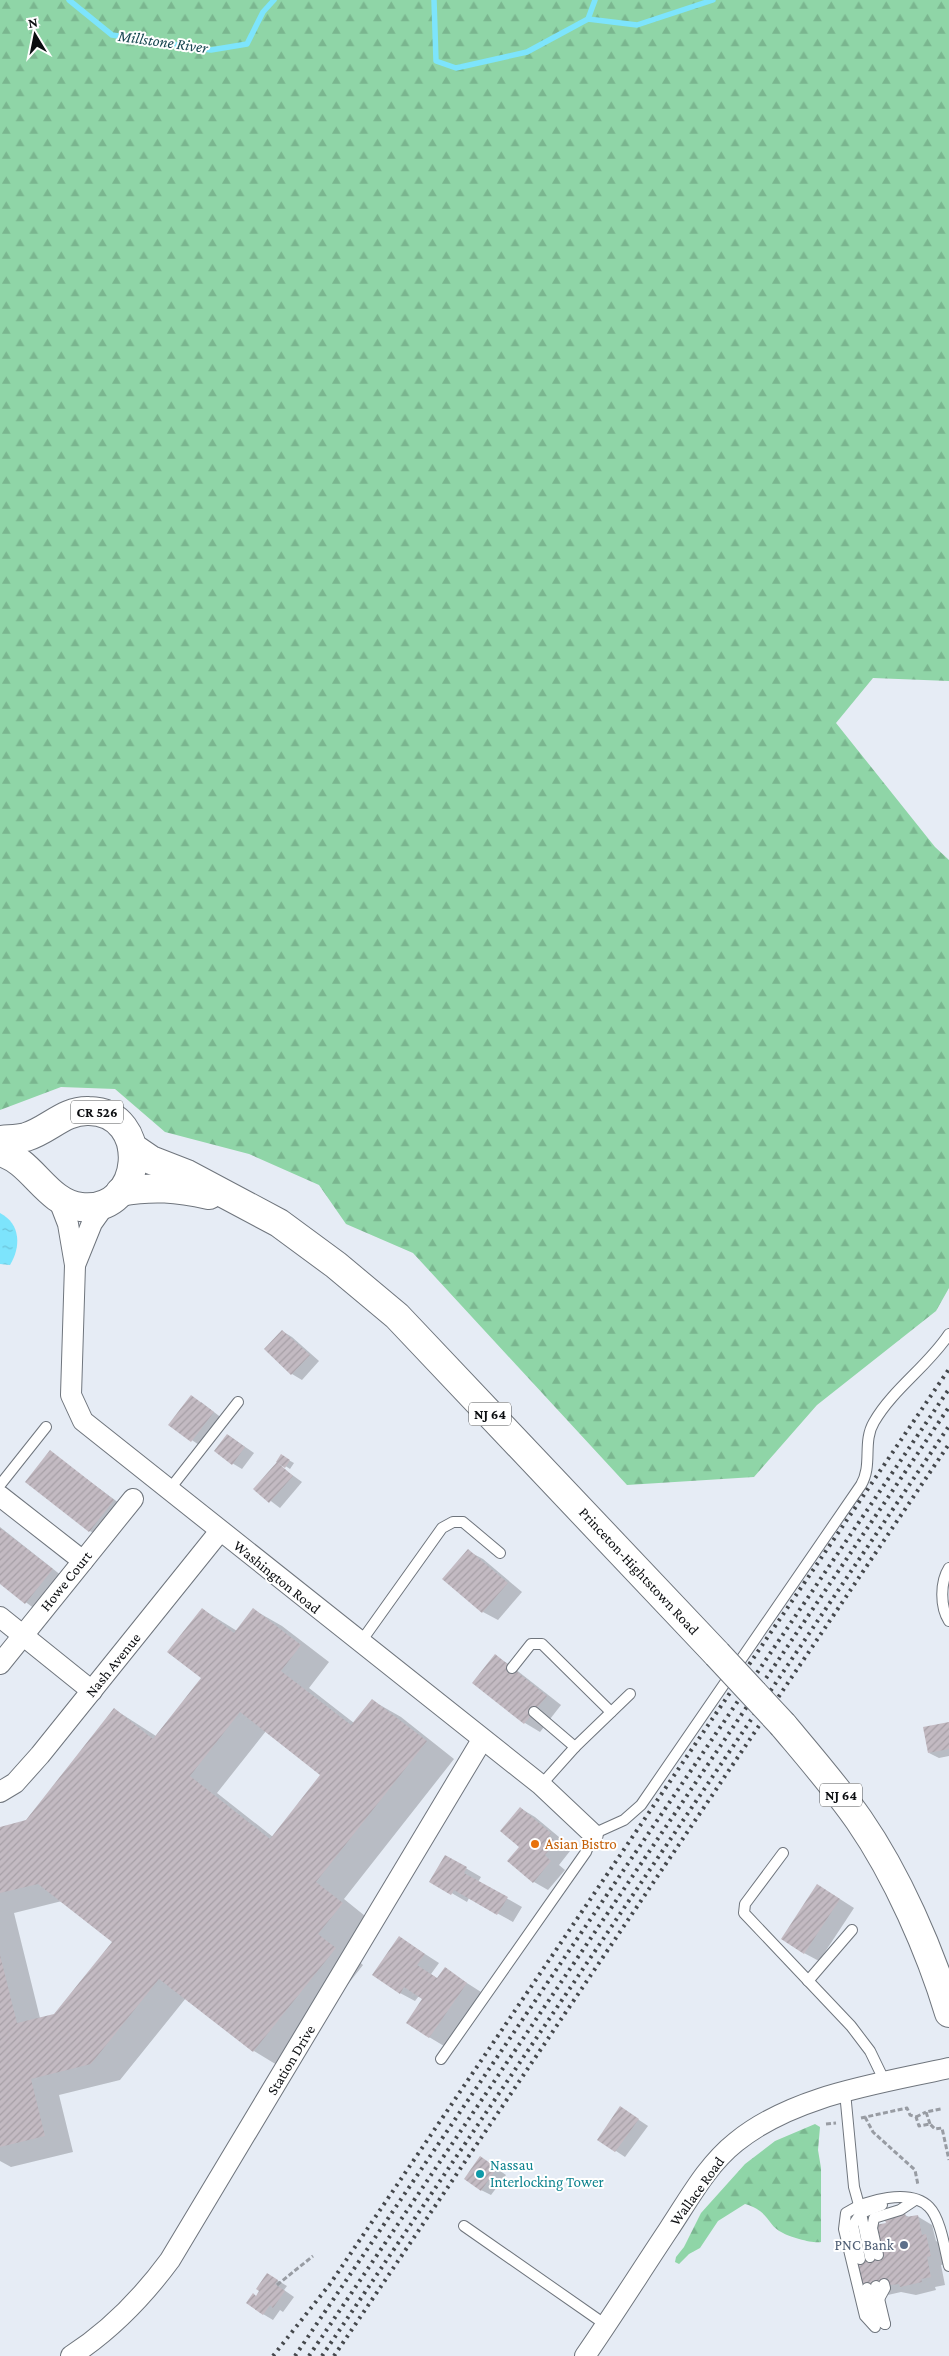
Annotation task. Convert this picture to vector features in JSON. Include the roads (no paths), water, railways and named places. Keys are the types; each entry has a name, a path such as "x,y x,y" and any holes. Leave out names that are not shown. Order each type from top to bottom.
{"main road":[{"name":"CR 526","path":"0,1140 26,1137 49,1126 61,1117 76,1111 91,1111 106,1115 119,1124 128,1136 132,1147"},
{"path":"49,1126 41,1140 37,1156 39,1173 52,1193"},
{"path":"114,1197 129,1180 133,1166 132,1147"},
{"name":"Princeton-Hightstown Road","path":"132,1147 151,1160 187,1174 286,1228 336,1264 397,1316 717,1654 783,1725 841,1795 879,1852 922,1938 949,2013"},
{"name":"Washington Road","path":"0,1152 28,1168 52,1193 82,1207 95,1206 114,1197"},
{"name":"Princeton-Hightstown Road","path":"114,1197 148,1187 167,1188 240,1202"}],"street":[{"name":"Washington Road","path":"52,1193 68,1224 74,1265 71,1395 83,1421 541,1785 594,1834"},
{"name":"Washington Road","path":"74,1265 92,1223 114,1197"},
{"path":"0,1496 83,1561"},
{"name":"Howe Court","path":"0,1664 132,1499"},
{"name":"Nash Avenue","path":"0,1792 15,1783 40,1755 220,1531"},
{"path":"0,1617 92,1691"},
{"name":"Station Drive","path":"71,2356 133,2306 170,2260 482,1740"},
{"name":"Wallace Road","path":"586,2356 705,2175 736,2142 768,2121 813,2102 885,2082 949,2068"}],"lane":[{"path":"441,2058 586,1852 594,1834 624,1820 641,1805 861,1485 868,1468 867,1441 874,1420 937,1352 949,1334"},
{"path":"169,1490 238,1402"},
{"path":"0,1485 46,1427"},
{"path":"360,1643 442,1528 452,1522 463,1522 500,1553"},
{"path":"949,1568 943,1577 943,1600 949,1622"},
{"path":"512,1668 531,1644 542,1644 611,1712"},
{"path":"541,1785 575,1747 630,1694"},
{"path":"534,1712 575,1747"},
{"path":"783,1853 745,1904 743,1911 746,1918 864,2043 885,2082"},
{"path":"808,1982 852,1930"},
{"path":"845,2092 854,2187 860,2209 853,2225 870,2257 874,2218 918,2202"},
{"path":"880,2325 864,2316 844,2229 846,2213 906,2196 929,2207 939,2226 949,2266"},
{"path":"464,2226 606,2325"},
{"path":"876,2286 879,2299 880,2325 874,2317 876,2286"}],"water":[{"path":"0,1213 12,1223 17,1236 16,1251 10,1265 0,1264"}],"waterway":[{"name":"Millstone River","path":"69,0 112,35 211,50 247,44 263,12 274,0"},
{"name":"Millstone River","path":"434,0 436,61 456,68 527,52 588,19 595,0"},
{"path":"588,19 637,25 713,0"}],"railway":[{"path":"273,2356 330,2284 949,1369"},
{"path":"295,2356 949,1389"},
{"path":"309,2356 949,1407"},
{"path":"322,2356 949,1426"},
{"path":"334,2356 949,1444"}],"place":[{"name":"Asian Bistro","path":"535,1844"},
{"name":"Nassau Interlocking Tower","path":"480,2174"},
{"name":"PNC Bank","path":"904,2245"}]}
